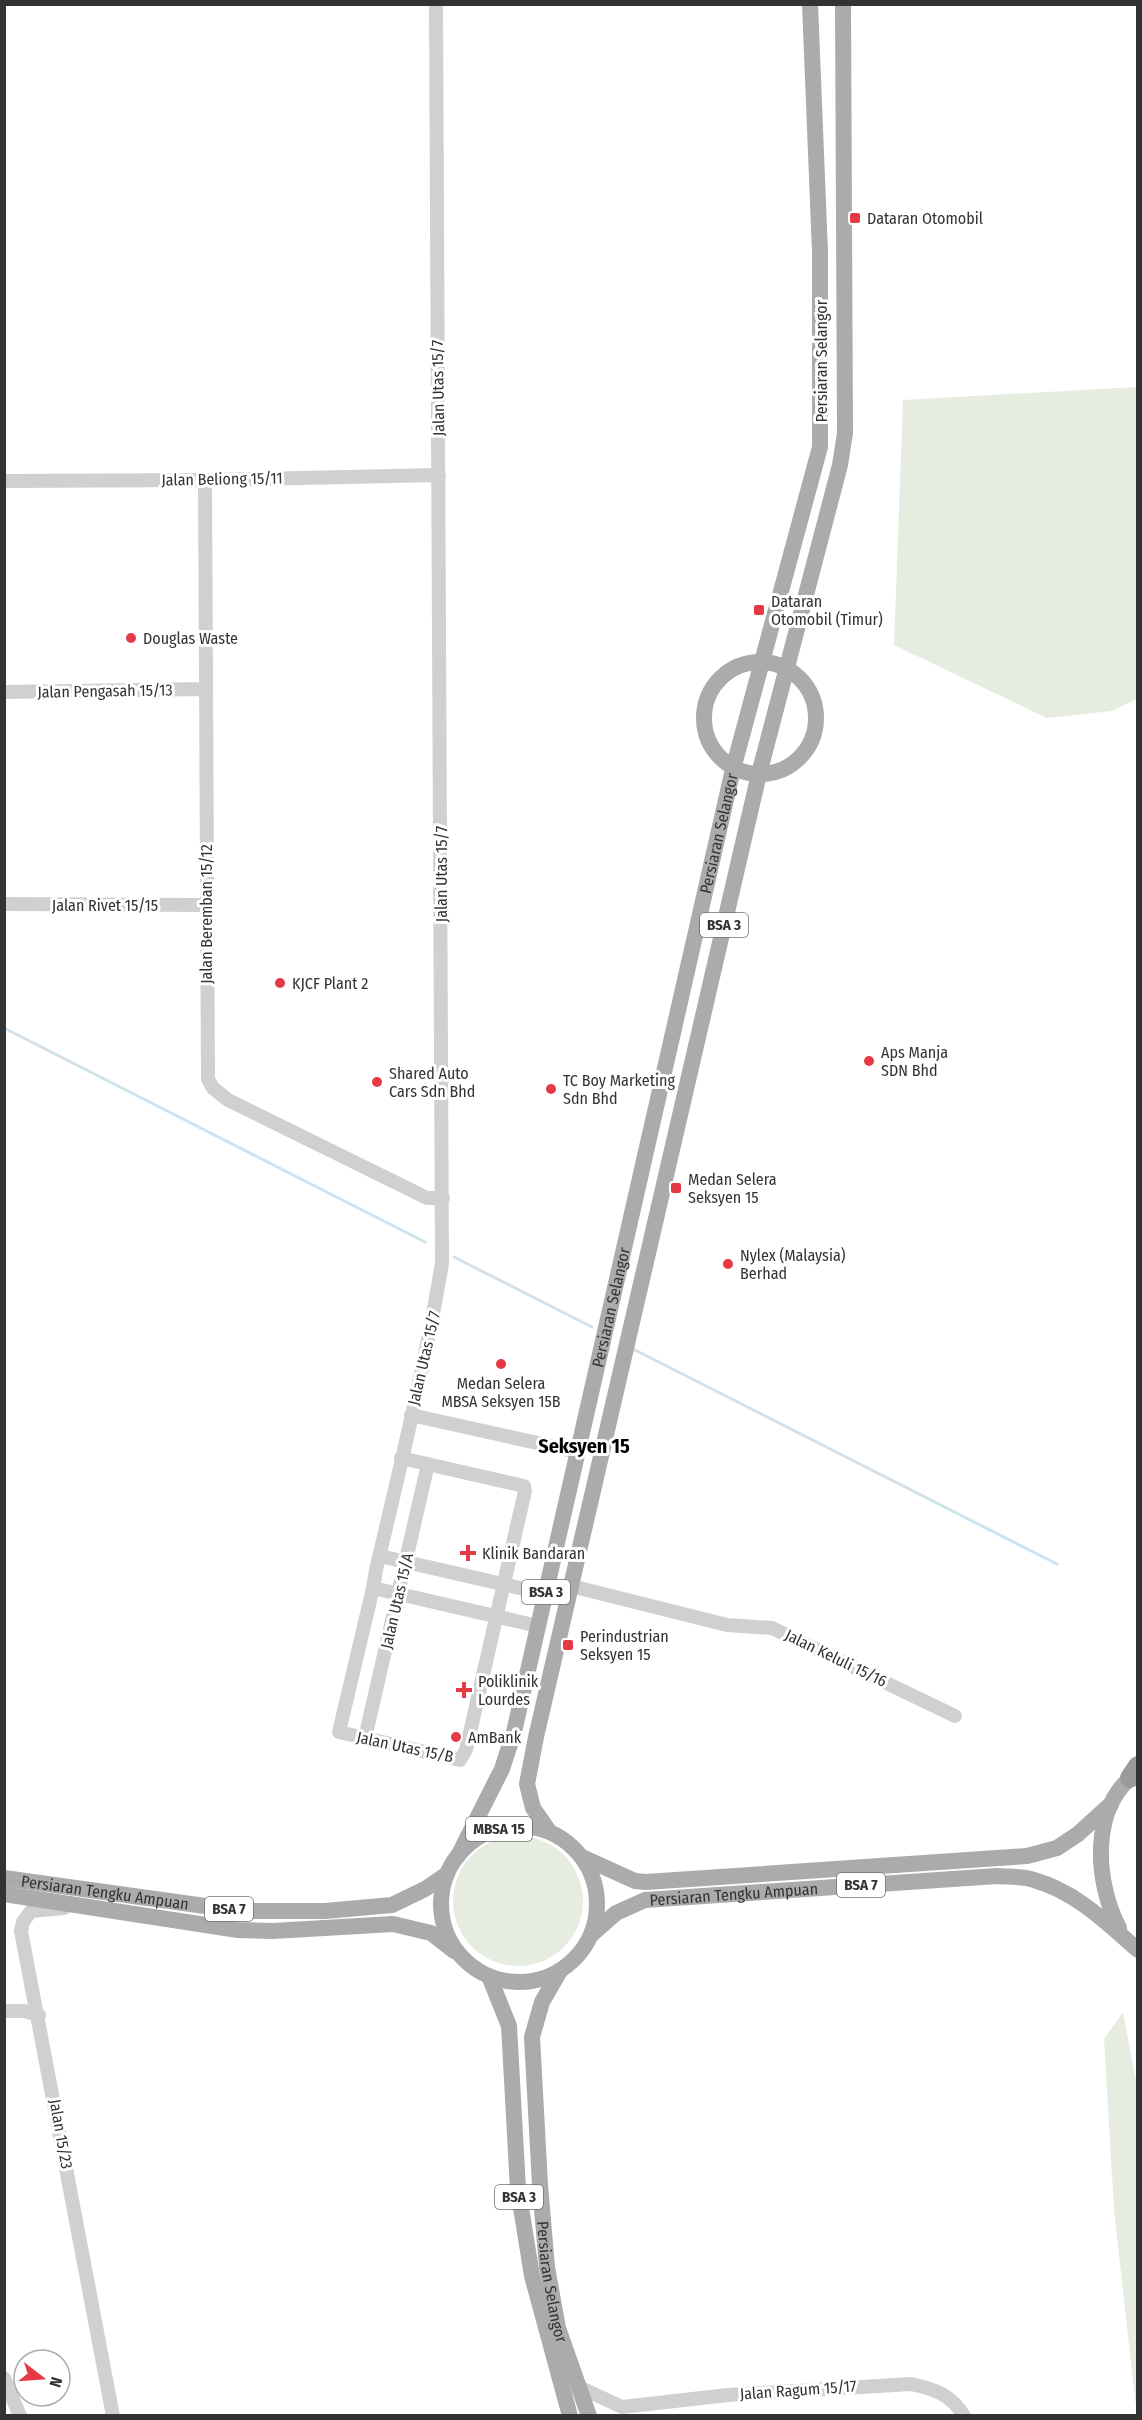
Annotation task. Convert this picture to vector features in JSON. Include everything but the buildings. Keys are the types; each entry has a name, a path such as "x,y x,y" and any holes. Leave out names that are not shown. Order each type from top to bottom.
{"main road":[{"name":"Persiaran Selangor","path":"458,1856 498,1779 514,1732 733,769 820,447 820,252 810,4"},
{"name":"Persiaran Selangor","path":"549,1831 532,1808 527,1784 536,1737 759,774 840,465 845,433 843,4"},
{"path":"761,661 787,668 801,679 811,694 816,711 815,729 808,748 795,762 778,772 759,774 733,769 718,756 708,741 703,722 705,703 713,686 726,673 742,664 761,661"},
{"path":"1123,1937 1108,1908 1100,1872 1100,1846 1111,1804 1135,1772"},
{"name":"Persiaran Tengku Ampuan","path":"582,1857 635,1881 646,1882 1027,1856 1057,1848 1111,1804"},
{"name":"MBSA 15","path":"530,1826 549,1831 567,1842 582,1857 594,1882 597,1909 591,1935 583,1949 560,1971 537,1980 513,1982 489,1976 464,1959 453,1945 445,1928 442,1910 442,1892 447,1874 458,1856 472,1842 490,1831 500,1829 530,1826"},
{"name":"Persiaran Tengku Ampuan","path":"4,1878 241,1911 271,1912 392,1905 425,1889 447,1874"},
{"name":"Persiaran Tengku Ampuan","path":"591,1935 616,1914 645,1900 998,1876 1032,1879 1082,1901 1137,1950"},
{"name":"Persiaran Tengku Ampuan","path":"4,1894 238,1930 273,1931 393,1924 431,1933 464,1959"},
{"name":"Persiaran Selangor","path":"560,1971 542,2001 532,2037 540,2185 547,2267 558,2328 589,2415"},
{"name":"Persiaran Selangor","path":"489,1976 509,2026 518,2189 532,2276 570,2415"}],"street":[{"name":"Jalan Utas 15/7","path":"339,1732 434,1316 442,1263 436,4"},
{"name":"Jalan Beliong 15/11","path":"4,481 439,475"},
{"name":"Jalan Beremban 15/12","path":"205,480 208,1078 213,1088 228,1100 427,1198 443,1198"},
{"name":"Jalan Pengasah 15/13","path":"4,692 205,689"},
{"name":"Jalan Rivet 15/15","path":"4,904 206,905"},
{"path":"411,1415 578,1452"},
{"name":"Jalan Utas 15/B","path":"339,1732 460,1760 466,1750 504,1584 525,1491 524,1486 401,1458"},
{"name":"Jalan Utas 15/A","path":"365,1738 428,1464"},
{"path":"380,1556 546,1594"},
{"name":"Jalan Keluli 15/16","path":"571,1586 727,1625 772,1628 955,1716"},
{"path":"373,1588 538,1626"},
{"name":"Jalan 15/23","path":"87,1907 31,1911 23,1922 21,1931 39,2015 113,2415"},
{"path":"4,2011 24,2011 39,2015"},
{"path":"4,2378 20,2415"},
{"name":"Jalan Ragum 15/17","path":"579,2387 618,2411 728,2395 911,2384 936,2390 948,2396 964,2415"}],"shaded area":[{"path":"1137,387 1137,699 1112,711 1047,718 894,645 903,400"},
{"path":"518,1836 543,1841 564,1855 578,1876 583,1901 578,1926 564,1947 543,1961 518,1966 493,1961 472,1947 458,1926 453,1901 458,1876 472,1855 493,1841"},
{"path":"1123,2012 1138,2091 1137,2416 1114,2210 1104,2039"}],"waterway":[{"path":"4,1028 425,1242"},
{"path":"454,1257 592,1327"},
{"path":"633,1349 1057,1564"}],"place":[{"name":"Dataran Otomobil","path":"855,218"},
{"name":"Dataran Otomobil (Timur)","path":"759,610"},
{"name":"Douglas Waste","path":"131,638"},
{"name":"KJCF Plant 2","path":"280,983"},
{"name":"Aps Manja SDN Bhd","path":"869,1061"},
{"name":"Shared Auto Cars Sdn Bhd","path":"377,1082"},
{"name":"TC Boy Marketing Sdn Bhd","path":"551,1089"},
{"name":"Medan Selera Seksyen 15","path":"676,1188"},
{"name":"Nylex (Malaysia) Berhad","path":"728,1264"},
{"name":"Medan Selera MBSA Seksyen 15B","path":"501,1364"},
{"name":"Klinik Bandaran","path":"468,1553"},
{"name":"Perindustrian Seksyen 15","path":"568,1645"},
{"name":"Poliklinik Lourdes","path":"464,1690"},
{"name":"AmBank","path":"456,1737"}],"district":[{"name":"Seksyen 15","path":"584,1446"}]}
